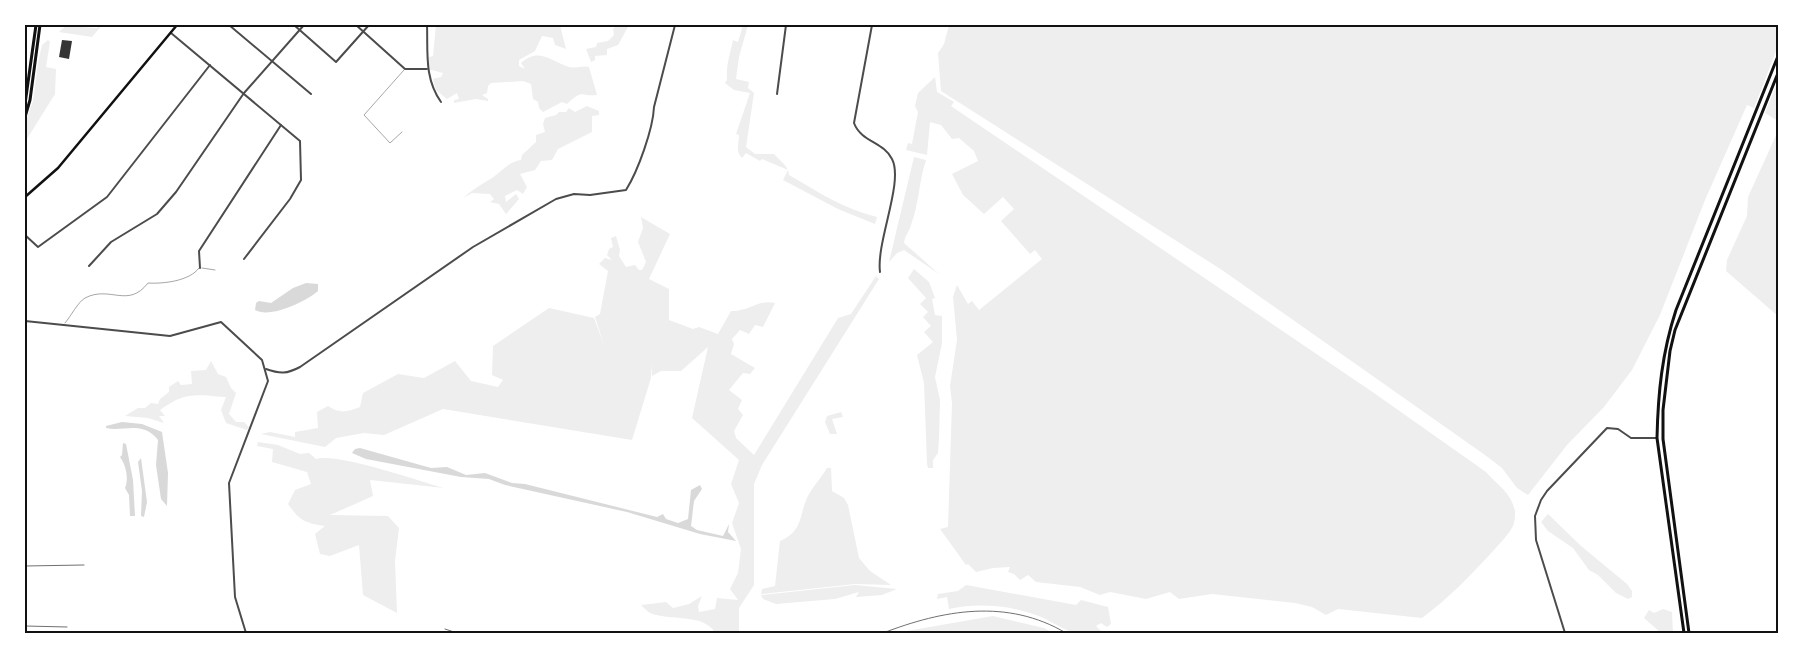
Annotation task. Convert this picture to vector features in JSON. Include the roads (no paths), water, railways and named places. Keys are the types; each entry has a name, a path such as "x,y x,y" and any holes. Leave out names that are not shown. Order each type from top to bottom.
{"main road":[{"path":"25,118 30,100 36,25"},
{"path":"25,104 36,38 40,25"},
{"path":"25,197 58,168 177,25"},
{"path":"1684,633 1657,438 1657,410 1665,346 1680,302 1778,56"},
{"path":"1690,633 1663,439 1663,410 1670,351 1675,330 1778,73"},
{"path":"1657,438 1663,439"}],"street":[{"path":"229,25 310,94"},
{"path":"294,25 336,62 370,25"},
{"path":"89,266 111,242 157,214 176,192 244,93 304,25"},
{"path":"356,25 405,69 427,69"},
{"path":"428,25 427,69 436,95 441,102"},
{"path":"266,369 279,374 300,367 474,247 556,199 574,194 590,195 626,190 636,170 653,117 674,25"},
{"path":"777,94 786,25"},
{"path":"872,25 854,123 863,137 884,148 893,162 895,175 880,251 880,272"},
{"path":"171,32 300,141 301,180 290,200 244,259"},
{"path":"25,234 38,247 107,197 210,65"},
{"path":"200,268 199,250 281,125"},
{"path":"25,321 170,336 221,322 262,360 268,381 229,483 235,596 246,633"},
{"path":"1565,633 1536,540 1535,516 1541,500 1607,428 1618,429 1631,438 1657,438"}],"lane":[{"path":"402,132 390,143 364,115 405,69"},
{"path":"64,324 84,298 103,294 128,296 140,293 148,283 162,284 196,274 200,268 215,270"}],"railway":[{"path":"25,566 84,565"},
{"path":"883,633 929,618 975,611 1021,615 1044,622 1066,633"},
{"path":"25,626 67,627"},
{"path":"445,629 457,633"}]}
